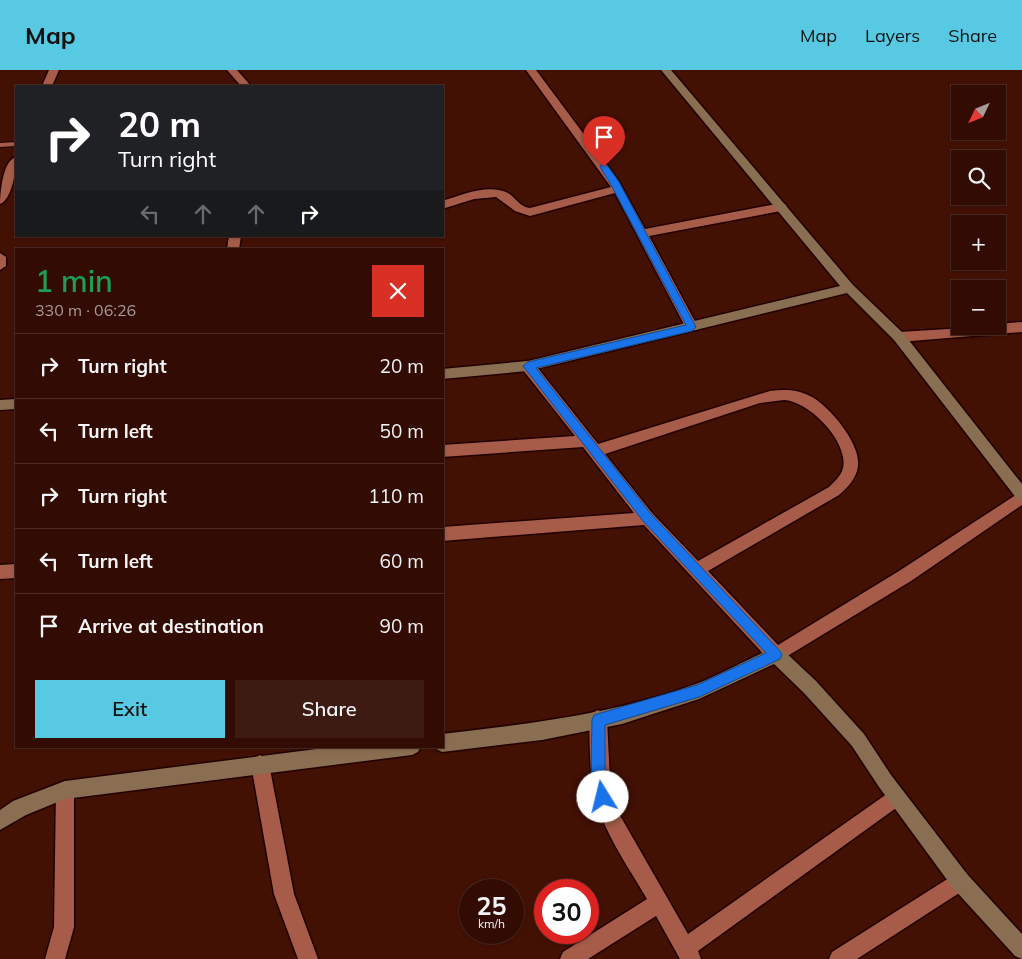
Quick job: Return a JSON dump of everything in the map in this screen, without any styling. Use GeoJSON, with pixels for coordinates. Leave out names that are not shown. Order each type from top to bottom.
{"type":"FeatureCollection","features":[{"type":"Feature","properties":{"kind":"street"},"geometry":{"type":"LineString","coordinates":[[47,85],[54,70]]}},
{"type":"Feature","properties":{"kind":"street"},"geometry":{"type":"LineString","coordinates":[[232,70],[245,85]]}},
{"type":"Feature","properties":{"kind":"street"},"geometry":{"type":"LineString","coordinates":[[531,70],[593,152],[618,189],[692,327]]}},
{"type":"Feature","properties":{"kind":"street"},"geometry":{"type":"LineString","coordinates":[[444,743],[542,731],[598,720],[699,691],[776,655],[905,576],[1022,496],[899,337],[849,288],[666,70]]}},
{"type":"Feature","properties":{"kind":"street"},"geometry":{"type":"LineString","coordinates":[[0,200],[15,162]]}},
{"type":"Feature","properties":{"kind":"street"},"geometry":{"type":"LineString","coordinates":[[444,205],[492,193],[504,196],[518,210],[530,212],[618,189]]}},
{"type":"Feature","properties":{"kind":"street"},"geometry":{"type":"LineString","coordinates":[[642,233],[781,207]]}},
{"type":"Feature","properties":{"kind":"street"},"geometry":{"type":"LineString","coordinates":[[0,257],[0,266]]}},
{"type":"Feature","properties":{"kind":"street"},"geometry":{"type":"LineString","coordinates":[[444,374],[528,366],[849,288]]}},
{"type":"Feature","properties":{"kind":"street"},"geometry":{"type":"LineString","coordinates":[[899,337],[1022,327]]}},
{"type":"Feature","properties":{"kind":"street"},"geometry":{"type":"LineString","coordinates":[[528,366],[647,518],[776,655],[810,687],[858,740],[897,797],[960,881],[1022,949]]}},
{"type":"Feature","properties":{"kind":"street"},"geometry":{"type":"LineString","coordinates":[[444,451],[591,446],[760,398],[784,395],[800,397],[815,405],[833,425],[847,448],[851,464],[846,479],[834,492],[696,570]]}},
{"type":"Feature","properties":{"kind":"street"},"geometry":{"type":"LineString","coordinates":[[0,405],[15,404]]}},
{"type":"Feature","properties":{"kind":"street"},"geometry":{"type":"LineString","coordinates":[[444,534],[647,518]]}},
{"type":"Feature","properties":{"kind":"street"},"geometry":{"type":"LineString","coordinates":[[0,572],[15,571]]}},
{"type":"Feature","properties":{"kind":"street"},"geometry":{"type":"LineString","coordinates":[[598,720],[599,769],[603,797],[611,817],[688,954],[897,797]]}},
{"type":"Feature","properties":{"kind":"street"},"geometry":{"type":"LineString","coordinates":[[0,821],[20,808],[64,790],[395,748]]}},
{"type":"Feature","properties":{"kind":"street"},"geometry":{"type":"LineString","coordinates":[[260,764],[284,894],[308,959]]}},
{"type":"Feature","properties":{"kind":"street"},"geometry":{"type":"LineString","coordinates":[[55,959],[64,927],[64,790]]}},
{"type":"Feature","properties":{"kind":"street"},"geometry":{"type":"LineString","coordinates":[[839,959],[960,881]]}},
{"type":"Feature","properties":{"kind":"street"},"geometry":{"type":"LineString","coordinates":[[570,959],[659,903]]}},
{"type":"Feature","properties":{"kind":"lane"},"geometry":{"type":"LineString","coordinates":[[0,146],[15,144]]}},
{"type":"Feature","properties":{"kind":"route"},"geometry":{"type":"LineString","coordinates":[[603,797],[599,769],[598,720],[699,691],[776,655],[647,518],[528,366],[692,327],[614,182],[604,167]]}}]}
